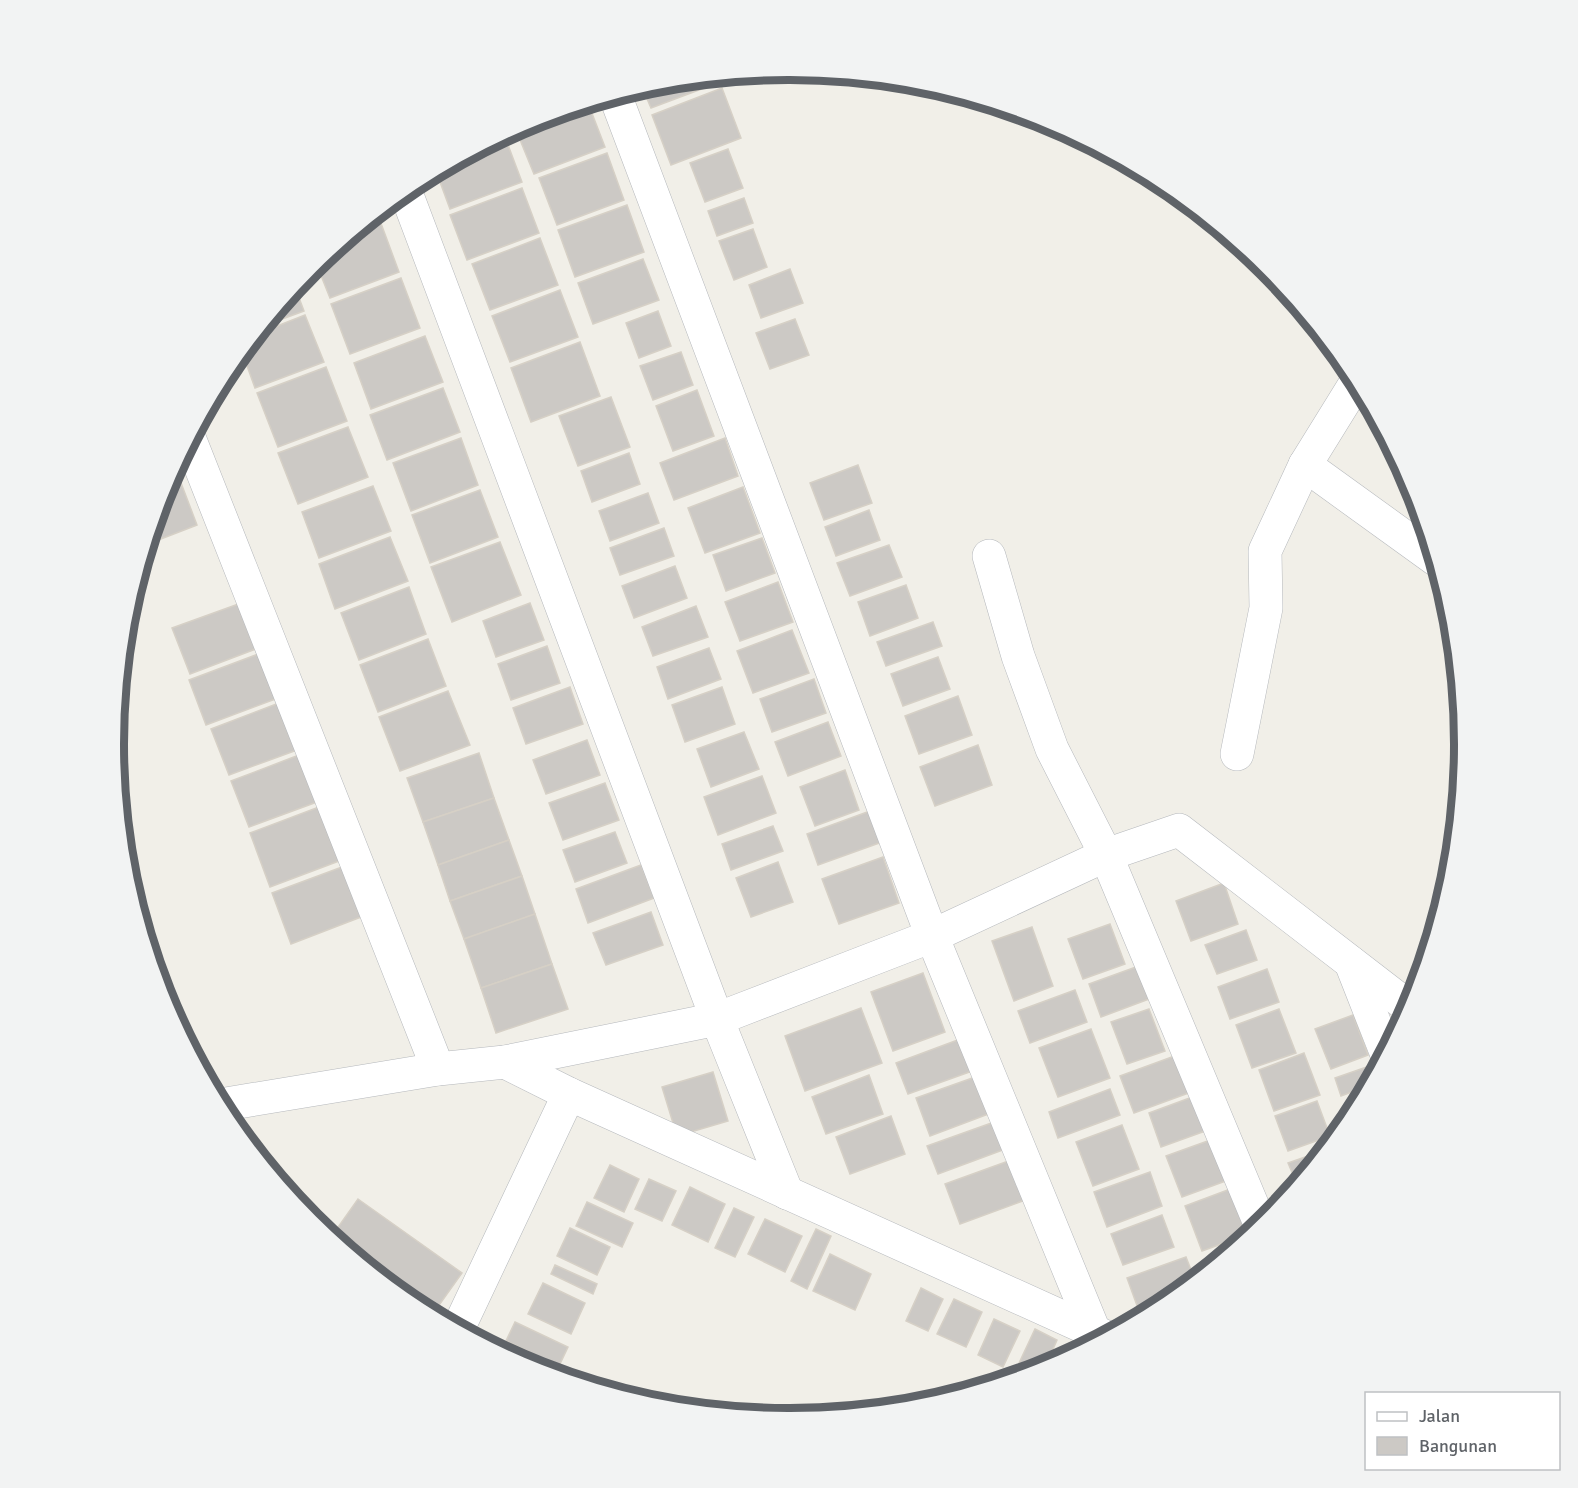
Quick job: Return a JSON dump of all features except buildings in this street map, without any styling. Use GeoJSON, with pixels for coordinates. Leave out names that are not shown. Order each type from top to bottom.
{"type":"FeatureCollection","features":[{"type":"Feature","properties":{"kind":"street"},"geometry":{"type":"LineString","coordinates":[[618,102],[932,936],[1099,1331]]}},
{"type":"Feature","properties":{"kind":"street"},"geometry":{"type":"LineString","coordinates":[[409,199],[717,1019],[787,1193]]}},
{"type":"Feature","properties":{"kind":"street"},"geometry":{"type":"LineString","coordinates":[[1237,754],[1266,608],[1265,550],[1305,465],[1351,390]]}},
{"type":"Feature","properties":{"kind":"street"},"geometry":{"type":"LineString","coordinates":[[194,449],[438,1069]]}},
{"type":"Feature","properties":{"kind":"street"},"geometry":{"type":"LineString","coordinates":[[1305,465],[1425,552]]}},
{"type":"Feature","properties":{"kind":"street"},"geometry":{"type":"LineString","coordinates":[[989,556],[1018,656],[1052,749],[1106,855],[1257,1216]]}},
{"type":"Feature","properties":{"kind":"street"},"geometry":{"type":"LineString","coordinates":[[230,1103],[438,1069],[505,1062],[717,1019],[932,936],[1106,855],[1179,830],[1401,1001]]}},
{"type":"Feature","properties":{"kind":"street"},"geometry":{"type":"LineString","coordinates":[[1352,963],[1382,1043]]}},
{"type":"Feature","properties":{"kind":"street"},"geometry":{"type":"LineString","coordinates":[[505,1062],[568,1094],[1097,1332]]}},
{"type":"Feature","properties":{"kind":"street"},"geometry":{"type":"LineString","coordinates":[[462,1321],[568,1094]]}}]}
